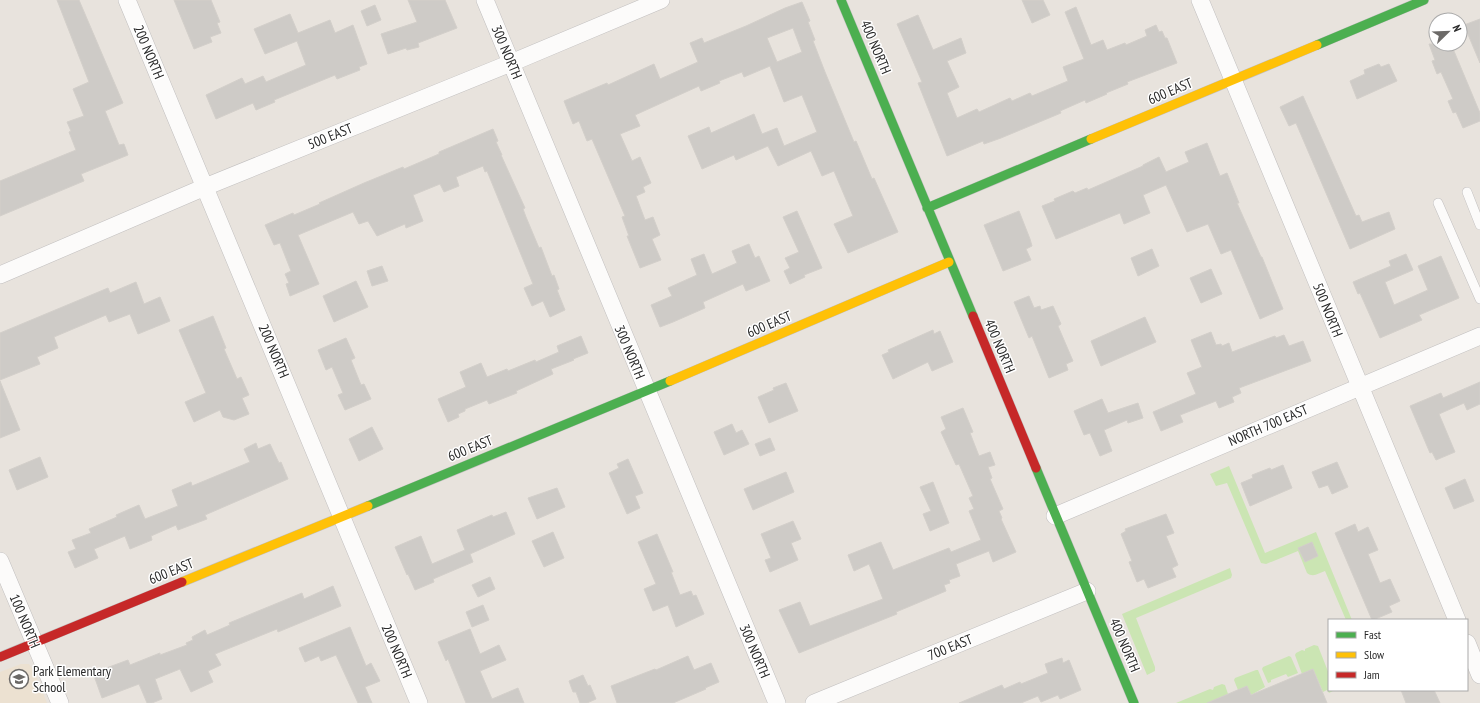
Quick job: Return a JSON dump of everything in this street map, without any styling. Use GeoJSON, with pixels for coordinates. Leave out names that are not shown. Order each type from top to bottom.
{"type":"FeatureCollection","features":[{"type":"Feature","properties":{"kind":"street","name":"200 NORTH"},"geometry":{"type":"LineString","coordinates":[[127,0],[419,703]]}},
{"type":"Feature","properties":{"kind":"street","name":"300 NORTH"},"geometry":{"type":"LineString","coordinates":[[485,0],[777,703]]}},
{"type":"Feature","properties":{"kind":"street","name":"500 EAST"},"geometry":{"type":"LineString","coordinates":[[0,275],[205,187],[511,63],[661,0]]}},
{"type":"Feature","properties":{"kind":"street","name":"400 NORTH"},"geometry":{"type":"LineString","coordinates":[[841,0],[1086,591],[1134,703]]}},
{"type":"Feature","properties":{"kind":"street","name":"500 NORTH"},"geometry":{"type":"LineString","coordinates":[[1200,0],[1457,619]]}},
{"type":"Feature","properties":{"kind":"street","name":"600 EAST"},"geometry":{"type":"LineString","coordinates":[[927,208],[1424,0]]}},
{"type":"Feature","properties":{"kind":"street","name":"600 EAST"},"geometry":{"type":"LineString","coordinates":[[0,657],[341,516],[647,392],[949,262]]}},
{"type":"Feature","properties":{"kind":"street","name":"NORTH 700 EAST"},"geometry":{"type":"LineString","coordinates":[[1055,516],[1480,336]]}},
{"type":"Feature","properties":{"kind":"street","name":"100 NORTH"},"geometry":{"type":"LineString","coordinates":[[0,561],[60,703]]}},
{"type":"Feature","properties":{"kind":"street","name":"700 EAST"},"geometry":{"type":"LineString","coordinates":[[814,703],[1086,591]]}},
{"type":"Feature","properties":{"kind":"street"},"geometry":{"type":"LineString","coordinates":[[1468,646],[1480,675]]}},
{"type":"Feature","properties":{"kind":"lane"},"geometry":{"type":"LineString","coordinates":[[1467,192],[1480,225]]}},
{"type":"Feature","properties":{"kind":"lane"},"geometry":{"type":"LineString","coordinates":[[1438,203],[1480,299]]}},
{"type":"Feature","properties":{"kind":"shaded area","name":"Park Elementary School"},"geometry":{"type":"Polygon","coordinates":[[[21,664],[29,664],[34,671],[47,703],[0,703],[0,672],[21,664]]]}},
{"type":"Feature","properties":{"kind":"green space"},"geometry":{"type":"Polygon","coordinates":[[[1229,466],[1265,553],[1316,532],[1352,619],[1346,619],[1325,571],[1314,575],[1307,573],[1298,551],[1266,564],[1261,563],[1227,483],[1216,486],[1210,474],[1229,466]]]}},
{"type":"Feature","properties":{"kind":"green space"},"geometry":{"type":"Polygon","coordinates":[[[1230,568],[1232,575],[1231,578],[1136,618],[1155,667],[1155,671],[1147,675],[1122,614],[1230,568]]]}},
{"type":"Feature","properties":{"kind":"green space"},"geometry":{"type":"Polygon","coordinates":[[[1314,645],[1318,646],[1328,671],[1328,691],[1333,691],[1329,693],[1327,690],[1323,692],[1313,669],[1302,674],[1295,655],[1302,650],[1305,651],[1305,649],[1314,645]]]}},
{"type":"Feature","properties":{"kind":"green space"},"geometry":{"type":"Polygon","coordinates":[[[1289,656],[1291,657],[1298,673],[1288,677],[1286,674],[1271,680],[1271,682],[1268,683],[1262,669],[1263,667],[1289,656]]]}},
{"type":"Feature","properties":{"kind":"green space"},"geometry":{"type":"Polygon","coordinates":[[[1258,670],[1265,687],[1251,695],[1247,686],[1238,690],[1234,680],[1235,678],[1258,670]]]}},
{"type":"Feature","properties":{"kind":"green space"},"geometry":{"type":"Polygon","coordinates":[[[1222,684],[1225,685],[1228,694],[1217,699],[1218,702],[1216,703],[1176,703],[1210,689],[1213,690],[1214,687],[1222,684]]]}},
{"type":"Feature","properties":{"kind":"building"},"geometry":{"type":"Polygon","coordinates":[[[57,0],[79,0],[123,103],[105,111],[119,145],[124,144],[128,155],[81,174],[84,181],[0,216],[0,181],[76,150],[67,122],[84,116],[73,89],[89,82],[57,0]]]}},
{"type":"Feature","properties":{"kind":"building"},"geometry":{"type":"Polygon","coordinates":[[[174,0],[211,0],[220,22],[217,23],[221,33],[210,37],[212,42],[194,49],[174,0]]]}},
{"type":"Feature","properties":{"kind":"building"},"geometry":{"type":"Polygon","coordinates":[[[408,0],[445,0],[457,28],[418,43],[419,47],[407,50],[406,48],[388,54],[381,34],[417,22],[408,0]]]}},
{"type":"Feature","properties":{"kind":"building"},"geometry":{"type":"Polygon","coordinates":[[[1022,0],[1043,0],[1050,15],[1032,23],[1022,0]]]}},
{"type":"Feature","properties":{"kind":"building"},"geometry":{"type":"Polygon","coordinates":[[[802,2],[810,21],[808,22],[815,40],[813,41],[854,142],[856,141],[872,179],[874,178],[898,232],[848,253],[834,224],[853,216],[834,171],[822,176],[811,151],[778,166],[768,146],[736,160],[734,155],[702,169],[688,136],[709,127],[711,133],[754,114],[762,134],[777,128],[784,146],[817,132],[802,95],[784,102],[770,66],[744,77],[742,72],[719,81],[720,83],[701,91],[699,86],[635,115],[640,126],[620,134],[632,161],[640,157],[651,183],[643,187],[645,192],[636,196],[645,220],[653,217],[660,235],[652,239],[661,260],[640,268],[627,236],[629,236],[622,217],[625,216],[592,139],[587,141],[579,121],[573,124],[564,101],[607,83],[608,85],[654,64],[660,79],[698,62],[690,43],[702,38],[704,43],[802,2]],[[793,28],[767,38],[777,62],[802,52],[793,28]]]}},
{"type":"Feature","properties":{"kind":"building"},"geometry":{"type":"Polygon","coordinates":[[[375,5],[381,20],[367,26],[361,11],[375,5]]]}},
{"type":"Feature","properties":{"kind":"building"},"geometry":{"type":"Polygon","coordinates":[[[1076,7],[1091,45],[1103,40],[1107,50],[1125,43],[1126,45],[1147,36],[1145,30],[1156,25],[1159,32],[1162,31],[1165,38],[1167,38],[1177,63],[1127,82],[1128,84],[1106,93],[1107,94],[1086,103],[1085,100],[1060,111],[1061,113],[1001,138],[984,144],[983,141],[947,156],[918,83],[922,82],[897,24],[918,15],[933,50],[961,38],[966,53],[947,61],[959,87],[947,93],[957,118],[977,109],[979,112],[1010,98],[1012,101],[1030,93],[1032,96],[1068,81],[1063,67],[1084,59],[1065,12],[1076,7]]]}},
{"type":"Feature","properties":{"kind":"building"},"geometry":{"type":"Polygon","coordinates":[[[290,14],[298,33],[330,20],[335,33],[353,25],[367,64],[359,67],[360,70],[337,79],[335,75],[274,100],[275,102],[256,110],[253,103],[216,119],[206,95],[242,78],[245,84],[263,76],[266,82],[306,65],[297,41],[265,54],[254,29],[290,14]]]}},
{"type":"Feature","properties":{"kind":"building"},"geometry":{"type":"Polygon","coordinates":[[[1480,19],[1480,63],[1468,34],[1468,24],[1480,19]]]}},
{"type":"Feature","properties":{"kind":"building"},"geometry":{"type":"Polygon","coordinates":[[[1432,52],[1454,52],[1480,113],[1480,121],[1463,128],[1456,112],[1453,113],[1448,101],[1453,99],[1441,72],[1437,74],[1432,61],[1435,60],[1432,52]]]}},
{"type":"Feature","properties":{"kind":"building"},"geometry":{"type":"Polygon","coordinates":[[[1379,64],[1381,67],[1389,64],[1397,81],[1357,99],[1350,81],[1365,74],[1364,70],[1379,64]]]}},
{"type":"Feature","properties":{"kind":"building"},"geometry":{"type":"Polygon","coordinates":[[[1303,96],[1356,216],[1359,215],[1362,222],[1389,212],[1395,229],[1350,249],[1296,123],[1289,126],[1280,107],[1303,96]]]}},
{"type":"Feature","properties":{"kind":"building"},"geometry":{"type":"Polygon","coordinates":[[[493,129],[498,141],[496,142],[501,155],[525,208],[523,209],[526,217],[539,248],[541,247],[552,276],[554,275],[559,289],[557,290],[565,310],[550,317],[543,301],[532,306],[524,288],[533,284],[487,171],[485,172],[483,166],[456,177],[459,186],[444,192],[440,184],[413,195],[423,221],[406,228],[405,224],[377,236],[368,221],[359,224],[353,212],[298,235],[319,284],[290,296],[286,284],[289,283],[285,274],[291,271],[280,243],[274,245],[265,225],[293,213],[294,215],[403,167],[404,169],[493,129]]]}},
{"type":"Feature","properties":{"kind":"building"},"geometry":{"type":"Polygon","coordinates":[[[1207,143],[1220,176],[1227,173],[1239,203],[1237,203],[1262,257],[1283,309],[1260,319],[1231,250],[1221,254],[1208,224],[1187,232],[1166,185],[1143,195],[1150,213],[1124,224],[1120,213],[1056,239],[1042,206],[1073,191],[1075,193],[1087,188],[1088,190],[1143,166],[1159,157],[1166,172],[1189,162],[1185,152],[1207,143]]]}},
{"type":"Feature","properties":{"kind":"building"},"geometry":{"type":"Polygon","coordinates":[[[797,211],[822,268],[804,275],[805,277],[790,284],[784,271],[790,268],[785,258],[799,252],[783,217],[797,211]]]}},
{"type":"Feature","properties":{"kind":"building"},"geometry":{"type":"Polygon","coordinates":[[[1019,211],[1032,246],[1026,249],[1031,260],[1003,271],[984,225],[1019,211]]]}},
{"type":"Feature","properties":{"kind":"building"},"geometry":{"type":"Polygon","coordinates":[[[749,244],[755,258],[759,256],[770,281],[746,291],[743,284],[703,302],[705,308],[660,327],[651,305],[672,296],[668,288],[697,275],[691,259],[704,254],[712,274],[737,263],[732,251],[749,244]]]}},
{"type":"Feature","properties":{"kind":"building"},"geometry":{"type":"Polygon","coordinates":[[[1152,249],[1159,266],[1138,276],[1131,258],[1152,249]]]}},
{"type":"Feature","properties":{"kind":"building"},"geometry":{"type":"Polygon","coordinates":[[[1406,254],[1413,270],[1385,282],[1394,305],[1428,290],[1418,266],[1441,256],[1459,298],[1419,315],[1422,320],[1380,338],[1360,293],[1358,294],[1353,282],[1391,266],[1389,261],[1406,254]]]}},
{"type":"Feature","properties":{"kind":"building"},"geometry":{"type":"Polygon","coordinates":[[[382,266],[388,281],[372,286],[367,271],[382,266]]]}},
{"type":"Feature","properties":{"kind":"building"},"geometry":{"type":"Polygon","coordinates":[[[1211,269],[1222,294],[1201,303],[1190,278],[1211,269]]]}},
{"type":"Feature","properties":{"kind":"building"},"geometry":{"type":"Polygon","coordinates":[[[356,281],[368,307],[334,322],[323,296],[356,281]]]}},
{"type":"Feature","properties":{"kind":"building"},"geometry":{"type":"Polygon","coordinates":[[[136,282],[144,304],[160,297],[170,321],[138,334],[130,314],[109,322],[106,315],[54,337],[58,348],[37,357],[40,364],[0,380],[0,333],[108,288],[110,293],[136,282]]]}},
{"type":"Feature","properties":{"kind":"building"},"geometry":{"type":"Polygon","coordinates":[[[1029,296],[1034,308],[1040,306],[1041,310],[1053,306],[1061,324],[1058,326],[1073,361],[1066,364],[1068,370],[1049,378],[1032,336],[1029,338],[1014,302],[1029,296]]]}},
{"type":"Feature","properties":{"kind":"building"},"geometry":{"type":"Polygon","coordinates":[[[213,316],[226,348],[224,349],[237,379],[241,377],[249,395],[242,398],[249,414],[234,420],[223,417],[220,410],[194,422],[185,402],[206,393],[179,330],[213,316]]]}},
{"type":"Feature","properties":{"kind":"building"},"geometry":{"type":"Polygon","coordinates":[[[1145,317],[1156,342],[1101,366],[1091,341],[1145,317]]]}},
{"type":"Feature","properties":{"kind":"building"},"geometry":{"type":"Polygon","coordinates":[[[933,330],[934,334],[940,331],[953,362],[932,371],[928,362],[893,379],[882,355],[889,352],[888,350],[933,330]]]}},
{"type":"Feature","properties":{"kind":"building"},"geometry":{"type":"Polygon","coordinates":[[[1211,332],[1216,345],[1221,344],[1222,346],[1229,343],[1232,352],[1275,336],[1276,338],[1284,335],[1289,346],[1303,341],[1311,361],[1239,388],[1241,393],[1232,397],[1234,402],[1219,408],[1216,401],[1180,415],[1183,422],[1161,431],[1153,412],[1196,394],[1187,373],[1202,367],[1191,340],[1211,332]]]}},
{"type":"Feature","properties":{"kind":"building"},"geometry":{"type":"Polygon","coordinates":[[[581,336],[588,353],[551,369],[553,374],[516,391],[517,393],[489,404],[487,400],[465,409],[465,411],[458,414],[459,417],[448,422],[438,399],[466,387],[460,372],[481,363],[487,377],[507,369],[508,371],[535,360],[536,362],[559,352],[557,346],[581,336]]]}},
{"type":"Feature","properties":{"kind":"building"},"geometry":{"type":"Polygon","coordinates":[[[346,338],[355,358],[351,360],[361,385],[364,384],[371,399],[345,410],[338,395],[343,393],[332,367],[326,370],[318,350],[346,338]]]}},
{"type":"Feature","properties":{"kind":"building"},"geometry":{"type":"Polygon","coordinates":[[[0,381],[20,430],[0,438],[0,381]]]}},
{"type":"Feature","properties":{"kind":"building"},"geometry":{"type":"Polygon","coordinates":[[[1480,382],[1480,404],[1467,410],[1464,403],[1439,414],[1455,452],[1436,460],[1432,452],[1430,453],[1410,406],[1441,393],[1443,398],[1480,382]]]}},
{"type":"Feature","properties":{"kind":"building"},"geometry":{"type":"Polygon","coordinates":[[[786,383],[798,411],[769,423],[758,397],[774,390],[773,388],[786,383]]]}},
{"type":"Feature","properties":{"kind":"building"},"geometry":{"type":"Polygon","coordinates":[[[1102,399],[1108,413],[1138,403],[1143,418],[1128,423],[1127,420],[1104,430],[1112,451],[1100,456],[1090,433],[1084,435],[1074,411],[1102,399]]]}},
{"type":"Feature","properties":{"kind":"building"},"geometry":{"type":"Polygon","coordinates":[[[963,408],[973,432],[970,433],[979,456],[990,452],[995,465],[988,467],[992,478],[990,479],[1003,509],[999,511],[1002,518],[1001,519],[1016,552],[993,562],[989,551],[956,564],[960,576],[949,580],[950,583],[944,585],[946,591],[896,612],[897,614],[799,653],[779,610],[800,602],[810,626],[883,599],[869,564],[854,571],[848,555],[881,542],[893,570],[949,548],[951,552],[981,540],[969,511],[974,509],[969,498],[973,496],[959,464],[956,465],[941,432],[946,429],[941,417],[963,408]]]}},
{"type":"Feature","properties":{"kind":"building"},"geometry":{"type":"Polygon","coordinates":[[[732,424],[736,433],[742,430],[749,444],[724,455],[714,432],[732,424]]]}},
{"type":"Feature","properties":{"kind":"building"},"geometry":{"type":"Polygon","coordinates":[[[372,427],[383,449],[359,461],[349,439],[372,427]]]}},
{"type":"Feature","properties":{"kind":"building"},"geometry":{"type":"Polygon","coordinates":[[[770,438],[775,450],[760,456],[755,444],[770,438]]]}},
{"type":"Feature","properties":{"kind":"building"},"geometry":{"type":"Polygon","coordinates":[[[256,443],[258,449],[270,444],[279,463],[281,462],[288,479],[205,515],[207,519],[178,530],[176,525],[151,536],[152,540],[130,549],[125,536],[94,549],[98,558],[75,568],[68,552],[76,549],[72,540],[91,533],[89,529],[117,517],[116,515],[139,505],[145,519],[178,506],[172,490],[191,482],[192,486],[250,462],[244,449],[256,443]]]}},
{"type":"Feature","properties":{"kind":"building"},"geometry":{"type":"Polygon","coordinates":[[[40,457],[48,477],[17,490],[9,470],[40,457]]]}},
{"type":"Feature","properties":{"kind":"building"},"geometry":{"type":"Polygon","coordinates":[[[628,459],[643,493],[635,496],[640,508],[627,514],[609,473],[619,468],[617,464],[628,459]]]}},
{"type":"Feature","properties":{"kind":"building"},"geometry":{"type":"Polygon","coordinates":[[[1337,462],[1348,487],[1332,494],[1328,485],[1319,488],[1312,472],[1337,462]]]}},
{"type":"Feature","properties":{"kind":"building"},"geometry":{"type":"Polygon","coordinates":[[[1283,465],[1292,488],[1250,506],[1241,483],[1253,478],[1252,475],[1283,465]]]}},
{"type":"Feature","properties":{"kind":"building"},"geometry":{"type":"Polygon","coordinates":[[[786,472],[794,492],[753,510],[744,489],[786,472]]]}},
{"type":"Feature","properties":{"kind":"building"},"geometry":{"type":"Polygon","coordinates":[[[1465,479],[1474,501],[1454,509],[1445,488],[1465,479]]]}},
{"type":"Feature","properties":{"kind":"building"},"geometry":{"type":"Polygon","coordinates":[[[933,482],[949,523],[930,531],[923,514],[931,511],[920,487],[933,482]]]}},
{"type":"Feature","properties":{"kind":"building"},"geometry":{"type":"Polygon","coordinates":[[[557,488],[565,507],[537,519],[528,498],[557,488]]]}},
{"type":"Feature","properties":{"kind":"building"},"geometry":{"type":"Polygon","coordinates":[[[506,512],[515,534],[470,554],[473,562],[433,579],[434,582],[415,590],[395,547],[421,536],[432,564],[465,550],[457,530],[492,515],[493,517],[506,512]]]}},
{"type":"Feature","properties":{"kind":"building"},"geometry":{"type":"Polygon","coordinates":[[[1166,514],[1174,533],[1166,536],[1178,565],[1172,568],[1176,577],[1148,588],[1144,579],[1137,582],[1129,562],[1132,561],[1121,534],[1126,531],[1125,529],[1166,514]]]}},
{"type":"Feature","properties":{"kind":"building"},"geometry":{"type":"Polygon","coordinates":[[[793,521],[801,539],[791,543],[798,560],[770,572],[765,560],[771,558],[761,534],[793,521]]]}},
{"type":"Feature","properties":{"kind":"building"},"geometry":{"type":"Polygon","coordinates":[[[1355,524],[1358,532],[1368,527],[1378,550],[1368,554],[1380,583],[1390,579],[1400,601],[1389,606],[1392,612],[1375,619],[1372,619],[1335,533],[1355,524]]]}},
{"type":"Feature","properties":{"kind":"building"},"geometry":{"type":"Polygon","coordinates":[[[553,532],[564,558],[544,567],[532,541],[553,532]]]}},
{"type":"Feature","properties":{"kind":"building"},"geometry":{"type":"Polygon","coordinates":[[[657,534],[673,572],[671,572],[680,595],[691,591],[693,596],[696,595],[704,614],[676,627],[668,605],[653,611],[644,589],[656,584],[638,542],[657,534]]]}},
{"type":"Feature","properties":{"kind":"building"},"geometry":{"type":"Polygon","coordinates":[[[1312,542],[1318,556],[1305,562],[1298,548],[1312,542]]]}},
{"type":"Feature","properties":{"kind":"building"},"geometry":{"type":"Polygon","coordinates":[[[490,577],[495,589],[478,597],[472,585],[490,577]]]}},
{"type":"Feature","properties":{"kind":"building"},"geometry":{"type":"Polygon","coordinates":[[[333,586],[341,606],[278,632],[277,629],[215,654],[221,665],[208,671],[213,682],[191,692],[180,669],[155,679],[162,699],[152,703],[147,703],[139,684],[102,698],[93,673],[128,660],[130,665],[160,653],[160,655],[187,645],[186,643],[193,640],[192,637],[205,630],[207,635],[230,625],[229,623],[302,593],[304,599],[333,586]]]}},
{"type":"Feature","properties":{"kind":"building"},"geometry":{"type":"Polygon","coordinates":[[[483,605],[489,620],[472,627],[466,612],[483,605]]]}},
{"type":"Feature","properties":{"kind":"building"},"geometry":{"type":"Polygon","coordinates":[[[350,627],[366,666],[371,663],[380,681],[365,687],[372,703],[358,703],[336,655],[321,661],[319,656],[305,662],[299,648],[350,627]]]}},
{"type":"Feature","properties":{"kind":"building"},"geometry":{"type":"Polygon","coordinates":[[[470,629],[480,654],[499,645],[506,660],[480,671],[492,699],[518,688],[524,703],[466,703],[448,659],[446,661],[438,642],[470,629]]]}},
{"type":"Feature","properties":{"kind":"building"},"geometry":{"type":"Polygon","coordinates":[[[688,656],[694,670],[711,663],[719,682],[673,703],[617,703],[611,686],[655,669],[656,670],[688,656]]]}},
{"type":"Feature","properties":{"kind":"building"},"geometry":{"type":"Polygon","coordinates":[[[1062,658],[1063,663],[1069,660],[1081,690],[1060,699],[1058,695],[1041,702],[1038,696],[1021,703],[959,703],[1002,685],[1004,689],[1048,673],[1045,664],[1062,658]]]}},
{"type":"Feature","properties":{"kind":"building"},"geometry":{"type":"Polygon","coordinates":[[[1313,669],[1327,703],[1207,703],[1247,686],[1251,695],[1313,669]]]}},
{"type":"Feature","properties":{"kind":"building"},"geometry":{"type":"Polygon","coordinates":[[[583,675],[588,686],[590,685],[596,699],[587,703],[580,703],[576,692],[573,692],[569,681],[583,675]]]}},
{"type":"Feature","properties":{"kind":"building"},"geometry":{"type":"Polygon","coordinates":[[[1401,691],[1434,691],[1440,703],[1406,703],[1401,691]]]}},
{"type":"Feature","properties":{"kind":"traffic: fast"},"geometry":{"type":"LineString","coordinates":[[841,0],[973,316]]}},
{"type":"Feature","properties":{"kind":"traffic: fast"},"geometry":{"type":"LineString","coordinates":[[1317,45],[1424,0]]}},
{"type":"Feature","properties":{"kind":"traffic: fast"},"geometry":{"type":"LineString","coordinates":[[927,208],[1091,139]]}},
{"type":"Feature","properties":{"kind":"traffic: fast"},"geometry":{"type":"LineString","coordinates":[[368,506],[670,381]]}},
{"type":"Feature","properties":{"kind":"traffic: fast"},"geometry":{"type":"LineString","coordinates":[[1036,468],[1134,703]]}},
{"type":"Feature","properties":{"kind":"traffic: slow"},"geometry":{"type":"LineString","coordinates":[[1091,139],[1317,45]]}},
{"type":"Feature","properties":{"kind":"traffic: slow"},"geometry":{"type":"LineString","coordinates":[[670,381],[949,262]]}},
{"type":"Feature","properties":{"kind":"traffic: slow"},"geometry":{"type":"LineString","coordinates":[[182,582],[368,506]]}},
{"type":"Feature","properties":{"kind":"traffic: jam"},"geometry":{"type":"LineString","coordinates":[[973,316],[1036,468]]}},
{"type":"Feature","properties":{"kind":"traffic: jam"},"geometry":{"type":"LineString","coordinates":[[0,657],[182,582]]}},
{"type":"Feature","properties":{"kind":"place","name":"Park Elementary School"},"geometry":{"type":"Point","coordinates":[19,679]}}]}
